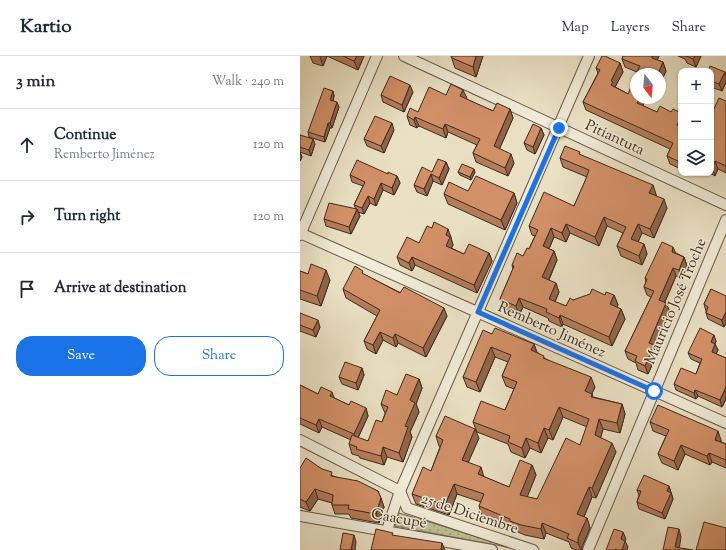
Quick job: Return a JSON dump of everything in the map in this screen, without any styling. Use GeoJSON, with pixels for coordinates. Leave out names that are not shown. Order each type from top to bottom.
{"type":"FeatureCollection","features":[{"type":"Feature","properties":{"kind":"street"},"geometry":{"type":"LineString","coordinates":[[300,234],[377,56]]}},
{"type":"Feature","properties":{"kind":"street","name":"Pitiantuta"},"geometry":{"type":"LineString","coordinates":[[404,56],[726,205]]}},
{"type":"Feature","properties":{"kind":"street"},"geometry":{"type":"LineString","coordinates":[[387,530],[400,491],[589,56]]}},
{"type":"Feature","properties":{"kind":"street","name":"Mauricio José Troche"},"geometry":{"type":"LineString","coordinates":[[588,550],[726,220]]}},
{"type":"Feature","properties":{"kind":"street","name":"Remberto Jiménez"},"geometry":{"type":"LineString","coordinates":[[300,234],[726,423]]}},
{"type":"Feature","properties":{"kind":"street"},"geometry":{"type":"LineString","coordinates":[[300,440],[400,491]]}},
{"type":"Feature","properties":{"kind":"street","name":"25 de Diciembre"},"geometry":{"type":"LineString","coordinates":[[400,491],[407,508],[533,550]]}},
{"type":"Feature","properties":{"kind":"street","name":"Caacupé"},"geometry":{"type":"LineString","coordinates":[[300,516],[387,530],[492,550]]}},
{"type":"Feature","properties":{"kind":"green space"},"geometry":{"type":"Polygon","coordinates":[[[399,513],[522,550],[395,526],[399,513]]]}},
{"type":"Feature","properties":{"kind":"building"},"geometry":{"type":"Polygon","coordinates":[[[343,56],[357,56],[354,61],[343,56]]]}},
{"type":"Feature","properties":{"kind":"building"},"geometry":{"type":"Polygon","coordinates":[[[451,56],[476,56],[473,67],[452,58],[451,56]]]}},
{"type":"Feature","properties":{"kind":"building"},"geometry":{"type":"Polygon","coordinates":[[[602,56],[620,63],[611,81],[613,82],[611,85],[628,94],[630,89],[630,104],[639,104],[657,112],[660,106],[671,112],[673,109],[678,112],[678,161],[667,156],[673,143],[583,102],[600,70],[596,68],[602,56]]]}},
{"type":"Feature","properties":{"kind":"building"},"geometry":{"type":"Polygon","coordinates":[[[623,56],[652,56],[652,58],[663,62],[660,68],[639,68],[640,66],[622,59],[623,56]]]}},
{"type":"Feature","properties":{"kind":"building"},"geometry":{"type":"Polygon","coordinates":[[[686,56],[695,56],[693,59],[686,56]]]}},
{"type":"Feature","properties":{"kind":"building"},"geometry":{"type":"Polygon","coordinates":[[[710,66],[725,72],[719,84],[714,82],[714,68],[709,68],[710,66]]]}},
{"type":"Feature","properties":{"kind":"building"},"geometry":{"type":"Polygon","coordinates":[[[390,76],[410,85],[402,105],[381,95],[390,76]]]}},
{"type":"Feature","properties":{"kind":"building"},"geometry":{"type":"Polygon","coordinates":[[[451,84],[463,90],[460,96],[493,111],[497,103],[510,109],[494,146],[511,154],[505,168],[473,153],[480,139],[445,124],[443,129],[415,117],[414,120],[407,116],[410,108],[418,112],[429,87],[446,95],[451,84]]]}},
{"type":"Feature","properties":{"kind":"building"},"geometry":{"type":"Polygon","coordinates":[[[324,88],[333,91],[330,100],[337,102],[324,137],[308,132],[324,88]]]}},
{"type":"Feature","properties":{"kind":"building"},"geometry":{"type":"Polygon","coordinates":[[[719,98],[726,101],[726,166],[715,161],[714,163],[714,109],[719,98]]]}},
{"type":"Feature","properties":{"kind":"building"},"geometry":{"type":"Polygon","coordinates":[[[375,116],[392,123],[381,146],[364,139],[375,116]]]}},
{"type":"Feature","properties":{"kind":"building"},"geometry":{"type":"Polygon","coordinates":[[[533,124],[541,128],[533,147],[524,143],[533,124]]]}},
{"type":"Feature","properties":{"kind":"building"},"geometry":{"type":"Polygon","coordinates":[[[300,135],[313,139],[309,150],[300,147],[300,135]]]}},
{"type":"Feature","properties":{"kind":"building"},"geometry":{"type":"Polygon","coordinates":[[[565,146],[580,152],[579,154],[653,185],[649,193],[664,199],[650,229],[638,224],[631,239],[644,244],[639,256],[617,246],[626,227],[604,217],[595,237],[566,224],[562,233],[551,228],[543,246],[554,251],[542,277],[556,283],[549,299],[566,306],[570,298],[573,300],[590,294],[592,289],[605,295],[606,292],[614,295],[610,304],[621,309],[609,337],[560,315],[559,318],[546,312],[547,309],[519,298],[516,306],[500,299],[514,266],[512,265],[517,253],[523,256],[527,248],[529,249],[538,230],[529,226],[544,192],[574,206],[585,181],[589,170],[560,158],[565,146]]]}},
{"type":"Feature","properties":{"kind":"building"},"geometry":{"type":"Polygon","coordinates":[[[438,159],[446,162],[439,178],[431,174],[424,189],[414,185],[422,167],[432,172],[438,159]]]}},
{"type":"Feature","properties":{"kind":"building"},"geometry":{"type":"Polygon","coordinates":[[[357,160],[388,174],[388,172],[397,176],[392,188],[381,183],[374,199],[368,196],[362,208],[354,205],[365,182],[350,175],[357,160]]]}},
{"type":"Feature","properties":{"kind":"building"},"geometry":{"type":"Polygon","coordinates":[[[462,164],[474,169],[470,177],[458,172],[462,164]]]}},
{"type":"Feature","properties":{"kind":"building"},"geometry":{"type":"Polygon","coordinates":[[[476,176],[514,193],[501,220],[444,194],[449,182],[468,191],[476,176]]]}},
{"type":"Feature","properties":{"kind":"building"},"geometry":{"type":"Polygon","coordinates":[[[329,203],[357,209],[349,227],[324,219],[329,203]]]}},
{"type":"Feature","properties":{"kind":"building"},"geometry":{"type":"Polygon","coordinates":[[[434,222],[448,229],[446,235],[450,237],[446,246],[464,254],[469,244],[489,253],[474,285],[412,257],[409,263],[397,257],[407,237],[419,243],[427,226],[432,228],[434,222]]]}},
{"type":"Feature","properties":{"kind":"building"},"geometry":{"type":"Polygon","coordinates":[[[662,242],[673,247],[672,252],[684,257],[679,270],[673,268],[659,300],[666,303],[649,343],[654,345],[645,366],[635,361],[637,356],[625,351],[654,291],[644,287],[647,279],[645,278],[662,242]]]}},
{"type":"Feature","properties":{"kind":"building"},"geometry":{"type":"Polygon","coordinates":[[[311,264],[326,270],[317,296],[300,290],[300,271],[308,274],[311,264]]]}},
{"type":"Feature","properties":{"kind":"building"},"geometry":{"type":"Polygon","coordinates":[[[355,266],[363,271],[362,273],[400,293],[404,287],[444,308],[423,348],[395,334],[393,338],[380,332],[373,345],[364,341],[380,310],[343,289],[355,266]]]}},
{"type":"Feature","properties":{"kind":"building"},"geometry":{"type":"Polygon","coordinates":[[[711,289],[726,296],[726,312],[722,320],[706,313],[708,307],[704,304],[711,289]]]}},
{"type":"Feature","properties":{"kind":"building"},"geometry":{"type":"Polygon","coordinates":[[[300,313],[318,320],[313,330],[300,325],[300,313]]]}},
{"type":"Feature","properties":{"kind":"building"},"geometry":{"type":"Polygon","coordinates":[[[495,328],[534,344],[531,350],[544,356],[543,358],[591,377],[585,391],[592,394],[591,397],[622,404],[617,423],[599,419],[595,435],[612,443],[592,488],[589,487],[577,514],[587,518],[578,538],[578,543],[567,538],[569,534],[542,523],[541,529],[510,521],[510,519],[479,506],[484,494],[454,484],[445,505],[412,494],[423,467],[431,471],[443,440],[436,436],[445,416],[475,429],[462,460],[481,467],[478,474],[509,487],[520,460],[532,465],[520,495],[537,499],[566,438],[580,445],[589,419],[559,407],[549,430],[544,428],[538,443],[526,438],[522,448],[508,442],[510,436],[473,422],[481,401],[505,410],[517,382],[502,376],[511,355],[491,347],[476,382],[463,377],[483,330],[492,334],[495,328]]]}},
{"type":"Feature","properties":{"kind":"building"},"geometry":{"type":"Polygon","coordinates":[[[700,328],[714,335],[711,342],[715,344],[712,352],[726,358],[726,387],[720,400],[695,390],[694,393],[674,384],[681,368],[696,374],[702,359],[688,353],[700,328]]]}},
{"type":"Feature","properties":{"kind":"building"},"geometry":{"type":"Polygon","coordinates":[[[345,362],[362,368],[356,383],[339,377],[345,362]]]}},
{"type":"Feature","properties":{"kind":"building"},"geometry":{"type":"Polygon","coordinates":[[[406,374],[419,379],[410,400],[415,403],[405,426],[408,427],[399,453],[383,447],[381,456],[356,449],[357,447],[349,444],[352,435],[368,441],[376,420],[382,422],[388,407],[381,404],[386,390],[397,395],[406,374]]]}},
{"type":"Feature","properties":{"kind":"building"},"geometry":{"type":"Polygon","coordinates":[[[300,385],[318,394],[321,387],[332,392],[330,396],[349,405],[351,401],[366,408],[354,434],[319,419],[316,425],[300,418],[300,385]]]}},
{"type":"Feature","properties":{"kind":"building"},"geometry":{"type":"Polygon","coordinates":[[[658,405],[718,431],[715,440],[726,444],[726,460],[709,453],[707,456],[681,445],[674,461],[658,454],[669,430],[650,422],[658,405]]]}},
{"type":"Feature","properties":{"kind":"building"},"geometry":{"type":"Polygon","coordinates":[[[306,458],[322,469],[332,472],[331,476],[358,481],[378,491],[381,498],[376,514],[348,509],[349,505],[332,505],[333,495],[315,489],[306,502],[300,499],[300,468],[306,458]]]}},
{"type":"Feature","properties":{"kind":"building"},"geometry":{"type":"Polygon","coordinates":[[[644,475],[669,486],[667,491],[671,493],[662,513],[637,502],[641,491],[637,490],[644,475]]]}},
{"type":"Feature","properties":{"kind":"building"},"geometry":{"type":"Polygon","coordinates":[[[704,522],[726,528],[726,550],[696,550],[704,522]]]}},
{"type":"Feature","properties":{"kind":"building"},"geometry":{"type":"Polygon","coordinates":[[[668,527],[679,529],[675,547],[693,550],[663,550],[668,527]]]}},
{"type":"Feature","properties":{"kind":"building"},"geometry":{"type":"Polygon","coordinates":[[[376,529],[393,533],[392,535],[442,543],[441,550],[371,550],[376,529]]]}},
{"type":"Feature","properties":{"kind":"building"},"geometry":{"type":"Polygon","coordinates":[[[614,529],[623,532],[621,539],[625,541],[622,550],[606,550],[614,529]]]}},
{"type":"Feature","properties":{"kind":"building"},"geometry":{"type":"Polygon","coordinates":[[[343,533],[354,535],[351,550],[340,550],[343,533]]]}},
{"type":"Feature","properties":{"kind":"route"},"geometry":{"type":"LineString","coordinates":[[559,128],[478,312],[654,391]]}}]}
